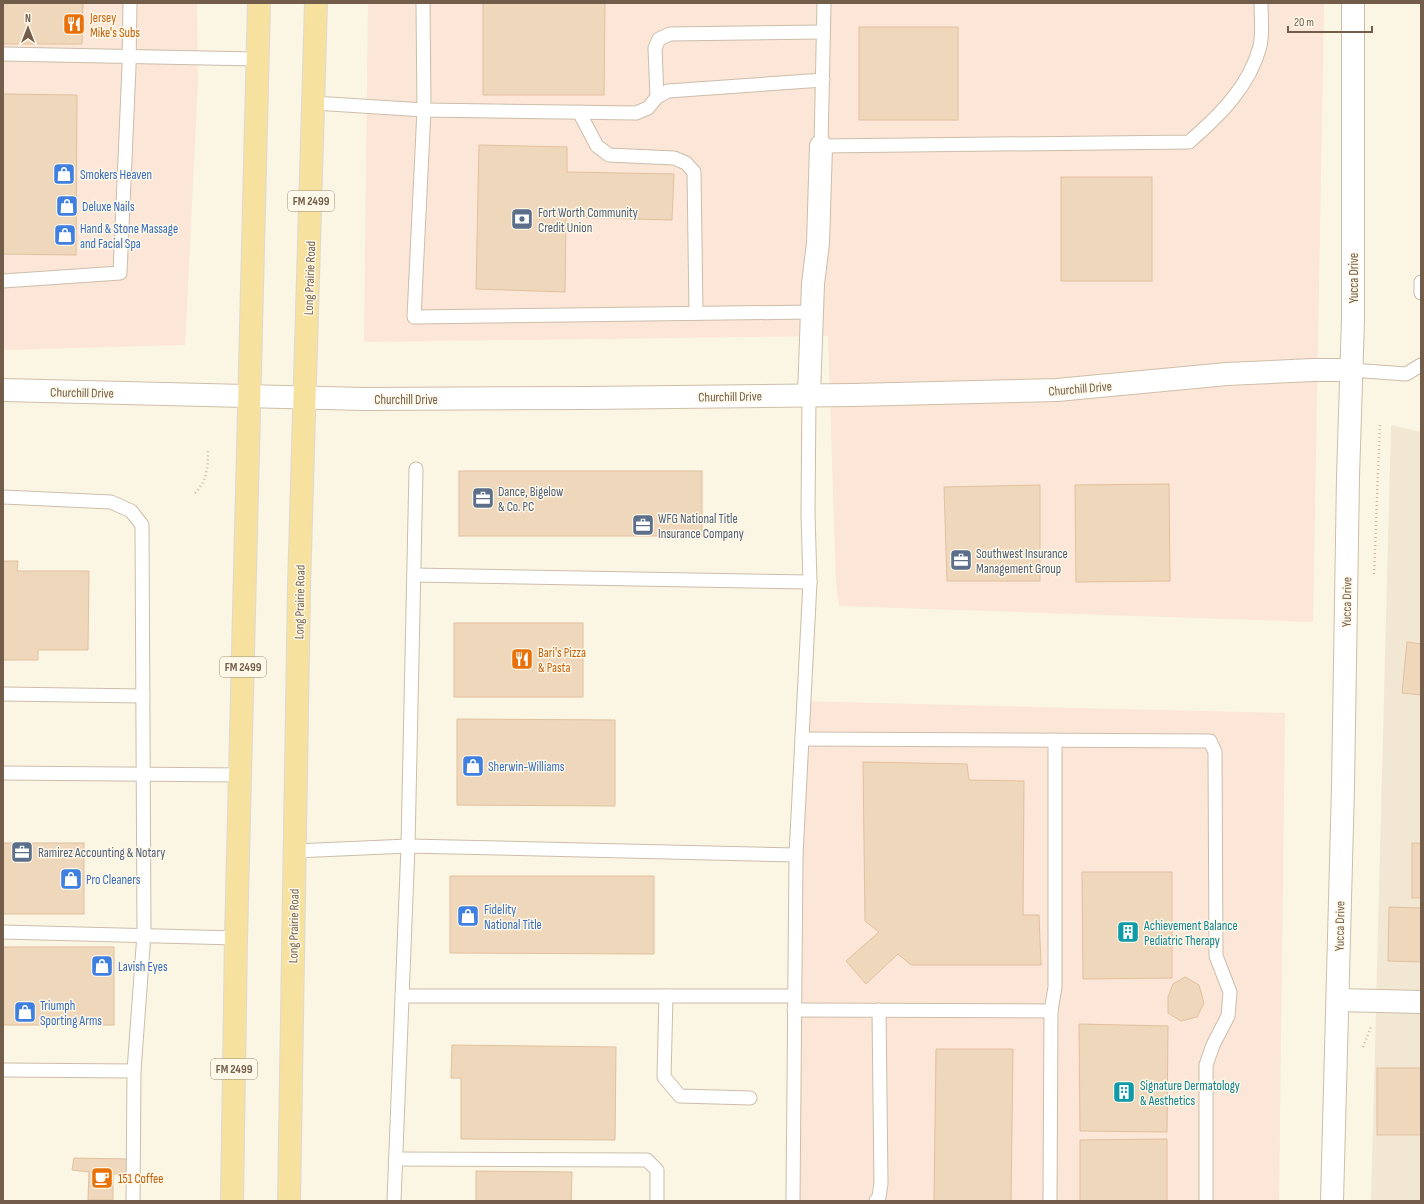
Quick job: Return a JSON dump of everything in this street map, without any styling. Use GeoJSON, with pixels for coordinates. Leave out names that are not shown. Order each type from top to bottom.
{"type":"FeatureCollection","features":[{"type":"Feature","properties":{"kind":"main road","name":"FM 2499"},"geometry":{"type":"LineString","coordinates":[[232,1201],[236,938],[248,396],[259,3]]}},
{"type":"Feature","properties":{"kind":"main road","name":"Long Prairie Road"},"geometry":{"type":"LineString","coordinates":[[288,1201],[299,587],[316,3]]}},
{"type":"Feature","properties":{"kind":"street","name":"Yucca Drive"},"geometry":{"type":"LineString","coordinates":[[1332,1201],[1338,1000],[1353,320],[1353,3]]}},
{"type":"Feature","properties":{"kind":"street"},"geometry":{"type":"LineString","coordinates":[[809,395],[813,284],[818,243],[821,146]]}},
{"type":"Feature","properties":{"kind":"street","name":"Churchill Drive"},"geometry":{"type":"LineString","coordinates":[[3,390],[305,398],[564,398],[809,395],[1057,390],[1227,374],[1313,370],[1351,370]]}},
{"type":"Feature","properties":{"kind":"street"},"geometry":{"type":"LineString","coordinates":[[1338,1000],[1421,1002]]}},
{"type":"Feature","properties":{"kind":"lane"},"geometry":{"type":"LineString","coordinates":[[3,281],[120,273],[130,3]]}},
{"type":"Feature","properties":{"kind":"lane"},"geometry":{"type":"LineString","coordinates":[[423,3],[424,110],[414,317],[812,312]]}},
{"type":"Feature","properties":{"kind":"lane"},"geometry":{"type":"LineString","coordinates":[[824,3],[821,146],[1189,142],[1212,122],[1248,79],[1260,45],[1261,3]]}},
{"type":"Feature","properties":{"kind":"lane"},"geometry":{"type":"LineString","coordinates":[[657,97],[655,48],[659,39],[670,34],[824,32]]}},
{"type":"Feature","properties":{"kind":"lane"},"geometry":{"type":"LineString","coordinates":[[3,54],[129,58],[258,59]]}},
{"type":"Feature","properties":{"kind":"lane"},"geometry":{"type":"LineString","coordinates":[[314,103],[424,110],[636,113],[648,108],[657,97],[668,91],[823,80]]}},
{"type":"Feature","properties":{"kind":"lane"},"geometry":{"type":"LineString","coordinates":[[579,112],[597,146],[609,155],[674,158],[686,163],[694,172],[696,313]]}},
{"type":"Feature","properties":{"kind":"lane"},"geometry":{"type":"LineString","coordinates":[[1421,282],[1421,293]]}},
{"type":"Feature","properties":{"kind":"lane"},"geometry":{"type":"LineString","coordinates":[[1351,370],[1406,374],[1421,365]]}},
{"type":"Feature","properties":{"kind":"lane"},"geometry":{"type":"LineString","coordinates":[[793,1201],[796,855],[810,582],[808,514],[809,395]]}},
{"type":"Feature","properties":{"kind":"lane"},"geometry":{"type":"LineString","coordinates":[[394,1201],[408,846],[416,469]]}},
{"type":"Feature","properties":{"kind":"lane"},"geometry":{"type":"LineString","coordinates":[[3,498],[111,502],[131,511],[142,525],[144,934],[134,1071],[133,1201]]}},
{"type":"Feature","properties":{"kind":"lane"},"geometry":{"type":"LineString","coordinates":[[414,575],[810,582]]}},
{"type":"Feature","properties":{"kind":"lane"},"geometry":{"type":"LineString","coordinates":[[3,694],[143,696]]}},
{"type":"Feature","properties":{"kind":"lane"},"geometry":{"type":"LineString","coordinates":[[802,739],[1210,741],[1215,752],[1216,956],[1230,992],[1228,1016],[1212,1045],[1206,1065],[1206,1201]]}},
{"type":"Feature","properties":{"kind":"lane"},"geometry":{"type":"LineString","coordinates":[[1050,1201],[1051,1010],[1055,987],[1055,740]]}},
{"type":"Feature","properties":{"kind":"lane"},"geometry":{"type":"LineString","coordinates":[[3,773],[240,775]]}},
{"type":"Feature","properties":{"kind":"lane"},"geometry":{"type":"LineString","coordinates":[[295,851],[408,846],[796,855]]}},
{"type":"Feature","properties":{"kind":"lane"},"geometry":{"type":"LineString","coordinates":[[3,932],[144,934],[236,938]]}},
{"type":"Feature","properties":{"kind":"lane"},"geometry":{"type":"LineString","coordinates":[[402,996],[794,996]]}},
{"type":"Feature","properties":{"kind":"lane"},"geometry":{"type":"LineString","coordinates":[[666,996],[664,1077],[680,1096],[750,1098]]}},
{"type":"Feature","properties":{"kind":"lane"},"geometry":{"type":"LineString","coordinates":[[794,1010],[1051,1010]]}},
{"type":"Feature","properties":{"kind":"lane"},"geometry":{"type":"LineString","coordinates":[[876,1201],[879,1197],[880,1183],[879,1010]]}},
{"type":"Feature","properties":{"kind":"lane"},"geometry":{"type":"LineString","coordinates":[[3,1070],[134,1071]]}},
{"type":"Feature","properties":{"kind":"lane"},"geometry":{"type":"LineString","coordinates":[[396,1159],[647,1160],[657,1170],[656,1201]]}},
{"type":"Feature","properties":{"kind":"path"},"geometry":{"type":"LineString","coordinates":[[195,493],[202,486],[206,477],[208,451]]}},
{"type":"Feature","properties":{"kind":"shaded area"},"geometry":{"type":"Polygon","coordinates":[[[3,3],[197,3],[198,82],[185,345],[3,350],[3,3]]]}},
{"type":"Feature","properties":{"kind":"shaded area"},"geometry":{"type":"Polygon","coordinates":[[[368,3],[1324,3],[1313,622],[839,606],[836,583],[828,336],[364,342],[368,3]]]}},
{"type":"Feature","properties":{"kind":"shaded area"},"geometry":{"type":"Polygon","coordinates":[[[1391,425],[1421,432],[1421,1201],[1371,1201],[1391,425]]]}},
{"type":"Feature","properties":{"kind":"shaded area"},"geometry":{"type":"Polygon","coordinates":[[[797,701],[1285,713],[1279,1201],[794,1201],[797,701]]]}},
{"type":"Feature","properties":{"kind":"building"},"geometry":{"type":"Polygon","coordinates":[[[3,3],[83,3],[82,44],[3,44],[3,3]]]}},
{"type":"Feature","properties":{"kind":"building"},"geometry":{"type":"Polygon","coordinates":[[[483,3],[605,3],[604,95],[483,95],[483,3]]]}},
{"type":"Feature","properties":{"kind":"building"},"geometry":{"type":"Polygon","coordinates":[[[859,27],[958,27],[958,120],[859,120],[859,27]]]}},
{"type":"Feature","properties":{"kind":"building"},"geometry":{"type":"Polygon","coordinates":[[[3,94],[77,95],[76,255],[3,254],[3,94]]]}},
{"type":"Feature","properties":{"kind":"building","name":"Fort Worth Community Credit Union"},"geometry":{"type":"Polygon","coordinates":[[[479,145],[567,147],[567,172],[674,174],[672,220],[566,217],[565,292],[476,289],[479,145]]]}},
{"type":"Feature","properties":{"kind":"building"},"geometry":{"type":"Polygon","coordinates":[[[1061,177],[1152,177],[1152,281],[1061,281],[1061,177]]]}},
{"type":"Feature","properties":{"kind":"building"},"geometry":{"type":"Polygon","coordinates":[[[459,471],[702,471],[702,536],[459,536],[459,471]]]}},
{"type":"Feature","properties":{"kind":"building"},"geometry":{"type":"Polygon","coordinates":[[[1169,484],[1170,581],[1076,582],[1075,485],[1169,484]]]}},
{"type":"Feature","properties":{"kind":"building"},"geometry":{"type":"Polygon","coordinates":[[[1040,485],[1040,581],[947,581],[944,487],[1040,485]]]}},
{"type":"Feature","properties":{"kind":"building"},"geometry":{"type":"Polygon","coordinates":[[[3,561],[18,561],[17,571],[89,571],[88,650],[38,650],[38,660],[3,660],[3,561]]]}},
{"type":"Feature","properties":{"kind":"building"},"geometry":{"type":"Polygon","coordinates":[[[454,623],[583,623],[583,697],[454,697],[454,623]]]}},
{"type":"Feature","properties":{"kind":"building"},"geometry":{"type":"Polygon","coordinates":[[[1407,642],[1421,644],[1421,695],[1402,693],[1407,642]]]}},
{"type":"Feature","properties":{"kind":"building"},"geometry":{"type":"Polygon","coordinates":[[[457,719],[615,720],[615,806],[457,805],[457,719]]]}},
{"type":"Feature","properties":{"kind":"building"},"geometry":{"type":"Polygon","coordinates":[[[863,762],[967,764],[969,780],[1024,781],[1023,915],[1039,915],[1041,965],[911,965],[898,954],[866,984],[846,961],[879,932],[865,921],[863,762]]]}},
{"type":"Feature","properties":{"kind":"building"},"geometry":{"type":"Polygon","coordinates":[[[3,843],[84,843],[84,914],[3,914],[3,843]]]}},
{"type":"Feature","properties":{"kind":"building"},"geometry":{"type":"Polygon","coordinates":[[[1412,843],[1421,843],[1421,898],[1412,898],[1412,843]]]}},
{"type":"Feature","properties":{"kind":"building","name":"Achievement Balance Pediatric Therapy"},"geometry":{"type":"Polygon","coordinates":[[[1082,872],[1172,872],[1172,978],[1083,979],[1082,872]]]}},
{"type":"Feature","properties":{"kind":"building"},"geometry":{"type":"Polygon","coordinates":[[[450,876],[654,876],[654,954],[450,953],[450,876]]]}},
{"type":"Feature","properties":{"kind":"building"},"geometry":{"type":"Polygon","coordinates":[[[1389,907],[1421,908],[1421,962],[1388,961],[1389,907]]]}},
{"type":"Feature","properties":{"kind":"building"},"geometry":{"type":"Polygon","coordinates":[[[3,947],[114,947],[114,1025],[3,1025],[3,947]]]}},
{"type":"Feature","properties":{"kind":"building"},"geometry":{"type":"Polygon","coordinates":[[[1185,977],[1199,985],[1204,1003],[1197,1017],[1181,1021],[1168,1013],[1168,997],[1173,984],[1185,977]]]}},
{"type":"Feature","properties":{"kind":"building","name":"Signature Dermatology & Aesthetics"},"geometry":{"type":"Polygon","coordinates":[[[1079,1024],[1168,1026],[1167,1132],[1080,1131],[1079,1024]]]}},
{"type":"Feature","properties":{"kind":"building"},"geometry":{"type":"Polygon","coordinates":[[[452,1045],[616,1047],[615,1140],[461,1139],[461,1078],[451,1078],[452,1045]]]}},
{"type":"Feature","properties":{"kind":"building"},"geometry":{"type":"Polygon","coordinates":[[[936,1049],[1013,1049],[1011,1201],[934,1201],[936,1049]]]}},
{"type":"Feature","properties":{"kind":"building"},"geometry":{"type":"Polygon","coordinates":[[[1377,1068],[1421,1068],[1421,1135],[1377,1135],[1377,1068]]]}},
{"type":"Feature","properties":{"kind":"building"},"geometry":{"type":"Polygon","coordinates":[[[1167,1139],[1167,1201],[1080,1201],[1080,1140],[1167,1139]]]}},
{"type":"Feature","properties":{"kind":"building"},"geometry":{"type":"Polygon","coordinates":[[[74,1158],[128,1159],[128,1174],[113,1174],[113,1200],[88,1200],[89,1172],[72,1170],[74,1158]]]}},
{"type":"Feature","properties":{"kind":"building"},"geometry":{"type":"Polygon","coordinates":[[[476,1171],[572,1172],[571,1201],[476,1201],[476,1171]]]}},
{"type":"Feature","properties":{"kind":"place","name":"Jersey Mike's Subs"},"geometry":{"type":"Point","coordinates":[74,24]}},
{"type":"Feature","properties":{"kind":"place","name":"Smokers Heaven"},"geometry":{"type":"Point","coordinates":[64,174]}},
{"type":"Feature","properties":{"kind":"place","name":"Deluxe Nails"},"geometry":{"type":"Point","coordinates":[67,206]}},
{"type":"Feature","properties":{"kind":"place","name":"Fort Worth Community Credit Union"},"geometry":{"type":"Point","coordinates":[522,219]}},
{"type":"Feature","properties":{"kind":"place","name":"Hand & Stone Massage and Facial Spa"},"geometry":{"type":"Point","coordinates":[65,235]}},
{"type":"Feature","properties":{"kind":"place","name":"Dance, Bigelow & Co. PC"},"geometry":{"type":"Point","coordinates":[483,498]}},
{"type":"Feature","properties":{"kind":"place","name":"WFG National Title Insurance Company"},"geometry":{"type":"Point","coordinates":[643,525]}},
{"type":"Feature","properties":{"kind":"place","name":"Southwest Insurance Management Group"},"geometry":{"type":"Point","coordinates":[961,560]}},
{"type":"Feature","properties":{"kind":"place","name":"Bari's Pizza & Pasta"},"geometry":{"type":"Point","coordinates":[522,659]}},
{"type":"Feature","properties":{"kind":"place","name":"Sherwin-Williams"},"geometry":{"type":"Point","coordinates":[473,766]}},
{"type":"Feature","properties":{"kind":"place","name":"Ramirez Accounting & Notary"},"geometry":{"type":"Point","coordinates":[22,852]}},
{"type":"Feature","properties":{"kind":"place","name":"Pro Cleaners"},"geometry":{"type":"Point","coordinates":[71,879]}},
{"type":"Feature","properties":{"kind":"place","name":"Fidelity National Title"},"geometry":{"type":"Point","coordinates":[468,916]}},
{"type":"Feature","properties":{"kind":"place","name":"Achievement Balance Pediatric Therapy"},"geometry":{"type":"Point","coordinates":[1128,932]}},
{"type":"Feature","properties":{"kind":"place","name":"Lavish Eyes"},"geometry":{"type":"Point","coordinates":[102,966]}},
{"type":"Feature","properties":{"kind":"place","name":"Triumph Sporting Arms"},"geometry":{"type":"Point","coordinates":[25,1012]}},
{"type":"Feature","properties":{"kind":"place","name":"Signature Dermatology & Aesthetics"},"geometry":{"type":"Point","coordinates":[1124,1092]}},
{"type":"Feature","properties":{"kind":"place","name":"151 Coffee"},"geometry":{"type":"Point","coordinates":[102,1178]}}]}
